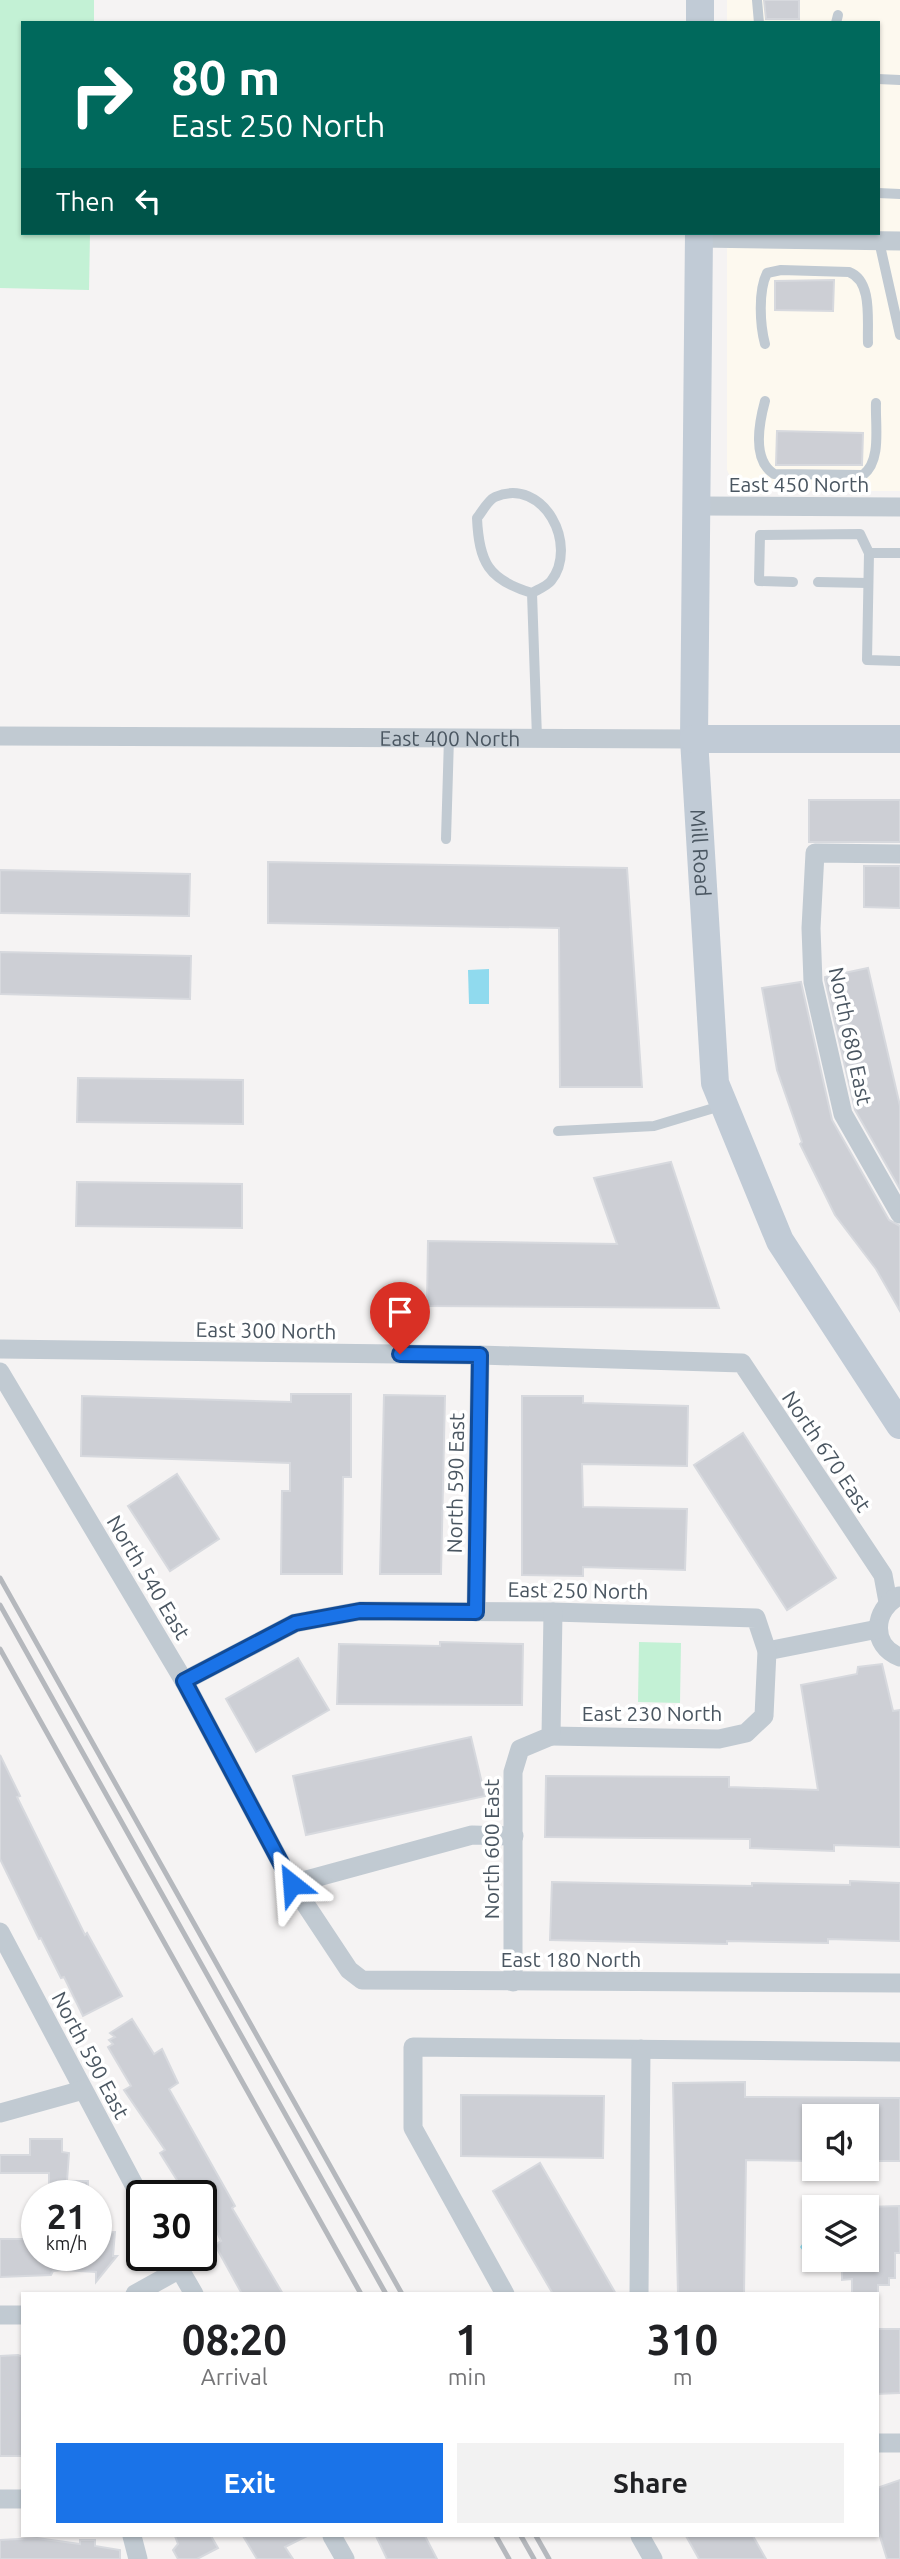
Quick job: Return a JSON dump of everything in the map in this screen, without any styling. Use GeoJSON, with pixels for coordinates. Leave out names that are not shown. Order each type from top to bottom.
{"type":"FeatureCollection","features":[{"type":"Feature","properties":{"kind":"main road"},"geometry":{"type":"LineString","coordinates":[[700,0],[700,21]]}},
{"type":"Feature","properties":{"kind":"main road","name":"Mill Road"},"geometry":{"type":"LineString","coordinates":[[699,235],[694,739],[715,1083],[780,1241],[900,1424]]}},
{"type":"Feature","properties":{"kind":"main road","name":"East 400 North"},"geometry":{"type":"LineString","coordinates":[[694,739],[900,739]]}},
{"type":"Feature","properties":{"kind":"street"},"geometry":{"type":"LineString","coordinates":[[699,235],[900,241]]}},
{"type":"Feature","properties":{"kind":"street","name":"East 450 North"},"geometry":{"type":"LineString","coordinates":[[698,506],[900,507]]}},
{"type":"Feature","properties":{"kind":"street","name":"East 400 North"},"geometry":{"type":"LineString","coordinates":[[0,736],[694,739]]}},
{"type":"Feature","properties":{"kind":"street","name":"North 680 East"},"geometry":{"type":"LineString","coordinates":[[900,854],[815,853],[811,928],[813,982],[843,1114],[900,1214]]}},
{"type":"Feature","properties":{"kind":"street","name":"East 300 North"},"geometry":{"type":"LineString","coordinates":[[0,1349],[480,1355],[741,1363]]}},
{"type":"Feature","properties":{"kind":"street","name":"North 590 East"},"geometry":{"type":"LineString","coordinates":[[476,1612],[480,1355]]}},
{"type":"Feature","properties":{"kind":"street","name":"North 670 East"},"geometry":{"type":"LineString","coordinates":[[741,1363],[883,1575],[894,1599]]}},
{"type":"Feature","properties":{"kind":"street","name":"North 540 East"},"geometry":{"type":"LineString","coordinates":[[0,1372],[184,1681],[292,1884]]}},
{"type":"Feature","properties":{"kind":"street"},"geometry":{"type":"LineString","coordinates":[[894,1599],[878,1619],[878,1629],[886,1649],[900,1657]]}},
{"type":"Feature","properties":{"kind":"street","name":"East 250 North"},"geometry":{"type":"LineString","coordinates":[[184,1681],[295,1623],[360,1611],[553,1612],[755,1618],[767,1651]]}},
{"type":"Feature","properties":{"kind":"street"},"geometry":{"type":"LineString","coordinates":[[551,1736],[553,1612]]}},
{"type":"Feature","properties":{"kind":"street"},"geometry":{"type":"LineString","coordinates":[[767,1651],[878,1629]]}},
{"type":"Feature","properties":{"kind":"street","name":"East 230 North"},"geometry":{"type":"LineString","coordinates":[[551,1736],[719,1740],[746,1733],[764,1716],[767,1651]]}},
{"type":"Feature","properties":{"kind":"street","name":"North 600 East"},"geometry":{"type":"LineString","coordinates":[[513,1982],[513,1772],[520,1749],[551,1736]]}},
{"type":"Feature","properties":{"kind":"street"},"geometry":{"type":"LineString","coordinates":[[292,1884],[472,1835],[514,1836]]}},
{"type":"Feature","properties":{"kind":"street","name":"East 180 North"},"geometry":{"type":"LineString","coordinates":[[292,1884],[349,1970],[362,1980],[900,1983]]}},
{"type":"Feature","properties":{"kind":"street","name":"North 590 East"},"geometry":{"type":"LineString","coordinates":[[0,1931],[131,2180]]}},
{"type":"Feature","properties":{"kind":"street"},"geometry":{"type":"LineString","coordinates":[[504,2292],[413,2128],[413,2047],[900,2052]]}},
{"type":"Feature","properties":{"kind":"street"},"geometry":{"type":"LineString","coordinates":[[639,2292],[641,2049]]}},
{"type":"Feature","properties":{"kind":"street"},"geometry":{"type":"LineString","coordinates":[[0,2113],[83,2090]]}},
{"type":"Feature","properties":{"kind":"street"},"geometry":{"type":"LineString","coordinates":[[138,2292],[164,2271]]}},
{"type":"Feature","properties":{"kind":"street"},"geometry":{"type":"LineString","coordinates":[[181,2271],[193,2292]]}},
{"type":"Feature","properties":{"kind":"street"},"geometry":{"type":"LineString","coordinates":[[0,2315],[21,2315]]}},
{"type":"Feature","properties":{"kind":"street"},"geometry":{"type":"LineString","coordinates":[[879,2443],[900,2443]]}},
{"type":"Feature","properties":{"kind":"street"},"geometry":{"type":"LineString","coordinates":[[0,2499],[21,2499]]}},
{"type":"Feature","properties":{"kind":"street"},"geometry":{"type":"LineString","coordinates":[[132,2537],[138,2559]]}},
{"type":"Feature","properties":{"kind":"street"},"geometry":{"type":"LineString","coordinates":[[333,2537],[345,2559]]}},
{"type":"Feature","properties":{"kind":"street"},"geometry":{"type":"LineString","coordinates":[[641,2537],[653,2559]]}},
{"type":"Feature","properties":{"kind":"lane"},"geometry":{"type":"LineString","coordinates":[[757,0],[759,21]]}},
{"type":"Feature","properties":{"kind":"lane"},"geometry":{"type":"LineString","coordinates":[[880,79],[900,80]]}},
{"type":"Feature","properties":{"kind":"lane"},"geometry":{"type":"LineString","coordinates":[[880,194],[900,194]]}},
{"type":"Feature","properties":{"kind":"lane"},"geometry":{"type":"LineString","coordinates":[[879,241],[900,335]]}},
{"type":"Feature","properties":{"kind":"lane"},"geometry":{"type":"LineString","coordinates":[[765,344],[762,332],[763,282],[767,273],[781,270],[849,272],[858,275],[864,284],[868,343]]}},
{"type":"Feature","properties":{"kind":"lane"},"geometry":{"type":"LineString","coordinates":[[765,401],[761,416],[760,457],[765,468],[774,474],[863,475],[871,470],[875,460],[876,403]]}},
{"type":"Feature","properties":{"kind":"lane"},"geometry":{"type":"LineString","coordinates":[[514,493],[533,498],[552,513],[559,532],[559,561],[551,581],[532,593],[511,587],[490,572],[478,544],[477,518],[493,498],[514,493]]}},
{"type":"Feature","properties":{"kind":"lane"},"geometry":{"type":"LineString","coordinates":[[793,582],[759,581],[760,535],[860,534],[869,553],[867,660],[900,661]]}},
{"type":"Feature","properties":{"kind":"lane"},"geometry":{"type":"LineString","coordinates":[[869,553],[900,553]]}},
{"type":"Feature","properties":{"kind":"lane"},"geometry":{"type":"LineString","coordinates":[[818,582],[868,583]]}},
{"type":"Feature","properties":{"kind":"lane"},"geometry":{"type":"LineString","coordinates":[[532,593],[537,738]]}},
{"type":"Feature","properties":{"kind":"lane"},"geometry":{"type":"LineString","coordinates":[[446,839],[449,738]]}},
{"type":"Feature","properties":{"kind":"lane"},"geometry":{"type":"LineString","coordinates":[[558,1131],[654,1126],[724,1105]]}},
{"type":"Feature","properties":{"kind":"shaded area"},"geometry":{"type":"Polygon","coordinates":[[[727,0],[900,0],[900,491],[747,491],[733,483],[727,470],[727,235],[880,235],[880,21],[727,21],[727,0]]]}},
{"type":"Feature","properties":{"kind":"green space"},"geometry":{"type":"Polygon","coordinates":[[[0,0],[94,0],[94,21],[21,21],[21,235],[90,235],[89,290],[0,288],[0,0]]]}},
{"type":"Feature","properties":{"kind":"green space"},"geometry":{"type":"Polygon","coordinates":[[[639,1642],[681,1643],[680,1703],[638,1702],[639,1642]]]}},
{"type":"Feature","properties":{"kind":"water"},"geometry":{"type":"Polygon","coordinates":[[[489,969],[489,1004],[469,1004],[468,970],[489,969]]]}},
{"type":"Feature","properties":{"kind":"building"},"geometry":{"type":"Polygon","coordinates":[[[764,0],[799,0],[799,19],[766,19],[764,0]]]}},
{"type":"Feature","properties":{"kind":"building"},"geometry":{"type":"Polygon","coordinates":[[[834,280],[833,311],[775,310],[775,281],[834,280]]]}},
{"type":"Feature","properties":{"kind":"building"},"geometry":{"type":"Polygon","coordinates":[[[777,431],[863,433],[862,465],[776,465],[777,431]]]}},
{"type":"Feature","properties":{"kind":"building"},"geometry":{"type":"Polygon","coordinates":[[[809,800],[900,800],[900,842],[809,842],[809,800]]]}},
{"type":"Feature","properties":{"kind":"building"},"geometry":{"type":"Polygon","coordinates":[[[268,862],[627,868],[642,1087],[560,1087],[559,928],[268,923],[268,862]]]}},
{"type":"Feature","properties":{"kind":"building"},"geometry":{"type":"Polygon","coordinates":[[[864,866],[900,866],[900,908],[864,907],[864,866]]]}},
{"type":"Feature","properties":{"kind":"building"},"geometry":{"type":"Polygon","coordinates":[[[0,870],[190,874],[189,916],[0,913],[0,870]]]}},
{"type":"Feature","properties":{"kind":"building"},"geometry":{"type":"Polygon","coordinates":[[[0,952],[191,956],[190,999],[0,994],[0,952]]]}},
{"type":"Feature","properties":{"kind":"building"},"geometry":{"type":"Polygon","coordinates":[[[868,968],[900,1106],[900,1189],[855,1110],[825,980],[825,977],[868,968]]]}},
{"type":"Feature","properties":{"kind":"building"},"geometry":{"type":"Polygon","coordinates":[[[801,982],[832,1120],[889,1220],[900,1226],[900,1311],[876,1269],[835,1215],[800,1144],[802,1142],[777,1070],[762,988],[801,982]]]}},
{"type":"Feature","properties":{"kind":"building"},"geometry":{"type":"Polygon","coordinates":[[[78,1078],[243,1080],[243,1124],[77,1122],[78,1078]]]}},
{"type":"Feature","properties":{"kind":"building"},"geometry":{"type":"Polygon","coordinates":[[[671,1162],[719,1308],[427,1306],[428,1241],[617,1244],[594,1178],[671,1162]]]}},
{"type":"Feature","properties":{"kind":"building"},"geometry":{"type":"Polygon","coordinates":[[[77,1182],[242,1184],[242,1228],[76,1226],[77,1182]]]}},
{"type":"Feature","properties":{"kind":"building"},"geometry":{"type":"Polygon","coordinates":[[[291,1394],[351,1394],[351,1477],[343,1477],[342,1574],[281,1574],[282,1491],[290,1491],[290,1463],[81,1456],[82,1396],[291,1402],[291,1394]]]}},
{"type":"Feature","properties":{"kind":"building"},"geometry":{"type":"Polygon","coordinates":[[[384,1395],[445,1396],[441,1574],[380,1574],[384,1395]]]}},
{"type":"Feature","properties":{"kind":"building"},"geometry":{"type":"Polygon","coordinates":[[[522,1396],[583,1396],[583,1403],[688,1406],[687,1466],[582,1464],[583,1507],[687,1509],[685,1570],[583,1567],[583,1576],[522,1575],[522,1396]]]}},
{"type":"Feature","properties":{"kind":"building"},"geometry":{"type":"Polygon","coordinates":[[[743,1433],[836,1578],[787,1610],[694,1465],[743,1433]]]}},
{"type":"Feature","properties":{"kind":"building"},"geometry":{"type":"Polygon","coordinates":[[[177,1474],[219,1539],[170,1571],[128,1506],[177,1474]]]}},
{"type":"Feature","properties":{"kind":"building"},"geometry":{"type":"Polygon","coordinates":[[[440,1642],[523,1644],[522,1705],[337,1704],[339,1644],[440,1646],[440,1642]]]}},
{"type":"Feature","properties":{"kind":"building"},"geometry":{"type":"Polygon","coordinates":[[[298,1658],[329,1710],[256,1752],[226,1699],[298,1658]]]}},
{"type":"Feature","properties":{"kind":"building"},"geometry":{"type":"Polygon","coordinates":[[[882,1664],[893,1711],[900,1710],[900,1847],[834,1845],[834,1851],[750,1848],[750,1839],[545,1837],[546,1776],[729,1777],[729,1787],[818,1790],[801,1685],[857,1674],[858,1667],[882,1664]]]}},
{"type":"Feature","properties":{"kind":"building"},"geometry":{"type":"Polygon","coordinates":[[[471,1737],[485,1796],[306,1835],[293,1776],[471,1737]]]}},
{"type":"Feature","properties":{"kind":"building"},"geometry":{"type":"Polygon","coordinates":[[[0,1755],[20,1796],[17,1797],[85,1935],[87,1933],[122,1996],[83,2016],[64,1977],[61,1978],[41,1938],[39,1939],[0,1859],[0,1755]]]}},
{"type":"Feature","properties":{"kind":"building"},"geometry":{"type":"Polygon","coordinates":[[[850,1881],[900,1883],[900,1941],[828,1939],[828,1943],[727,1941],[727,1944],[550,1940],[552,1882],[752,1886],[752,1883],[850,1885],[850,1881]]]}},
{"type":"Feature","properties":{"kind":"building"},"geometry":{"type":"Polygon","coordinates":[[[132,2019],[154,2054],[162,2049],[178,2083],[169,2089],[235,2206],[232,2208],[282,2292],[241,2292],[217,2249],[217,2244],[221,2241],[217,2232],[217,2180],[177,2180],[160,2153],[165,2150],[124,2090],[131,2086],[108,2047],[113,2044],[109,2040],[115,2037],[110,2033],[132,2019]]]}},
{"type":"Feature","properties":{"kind":"building"},"geometry":{"type":"Polygon","coordinates":[[[745,2082],[745,2097],[900,2098],[900,2161],[879,2161],[879,2104],[802,2104],[802,2161],[746,2160],[744,2292],[678,2292],[673,2083],[745,2082]]]}},
{"type":"Feature","properties":{"kind":"building"},"geometry":{"type":"Polygon","coordinates":[[[461,2095],[604,2096],[603,2158],[461,2156],[461,2095]]]}},
{"type":"Feature","properties":{"kind":"building"},"geometry":{"type":"Polygon","coordinates":[[[30,2139],[62,2139],[62,2152],[69,2153],[67,2180],[49,2180],[49,2173],[0,2173],[0,2155],[30,2155],[30,2139]]]}},
{"type":"Feature","properties":{"kind":"building"},"geometry":{"type":"Polygon","coordinates":[[[540,2163],[615,2292],[552,2292],[493,2191],[540,2163]]]}},
{"type":"Feature","properties":{"kind":"building"},"geometry":{"type":"Polygon","coordinates":[[[899,2206],[900,2253],[895,2253],[895,2278],[889,2278],[889,2285],[878,2285],[878,2292],[852,2292],[852,2279],[842,2280],[842,2272],[879,2272],[879,2207],[899,2206]]]}},
{"type":"Feature","properties":{"kind":"building"},"geometry":{"type":"Polygon","coordinates":[[[112,2232],[115,2232],[113,2256],[117,2256],[112,2262],[112,2232]]]}},
{"type":"Feature","properties":{"kind":"building"},"geometry":{"type":"Polygon","coordinates":[[[0,2239],[21,2239],[21,2271],[53,2271],[51,2275],[0,2277],[0,2239]]]}},
{"type":"Feature","properties":{"kind":"building"},"geometry":{"type":"Polygon","coordinates":[[[79,2271],[105,2271],[96,2282],[96,2272],[79,2271]]]}},
{"type":"Feature","properties":{"kind":"building"},"geometry":{"type":"Polygon","coordinates":[[[879,2329],[900,2329],[900,2393],[879,2394],[879,2329]]]}},
{"type":"Feature","properties":{"kind":"building"},"geometry":{"type":"Polygon","coordinates":[[[0,2356],[21,2356],[21,2456],[0,2456],[0,2356]]]}},
{"type":"Feature","properties":{"kind":"building"},"geometry":{"type":"Polygon","coordinates":[[[900,2480],[900,2559],[887,2559],[879,2533],[879,2487],[900,2480]]]}},
{"type":"Feature","properties":{"kind":"building"},"geometry":{"type":"Polygon","coordinates":[[[175,2537],[212,2537],[218,2548],[197,2559],[178,2559],[173,2550],[178,2544],[175,2537]]]}},
{"type":"Feature","properties":{"kind":"building"},"geometry":{"type":"Polygon","coordinates":[[[244,2537],[305,2537],[285,2547],[293,2559],[257,2559],[244,2537]]]}},
{"type":"Feature","properties":{"kind":"building"},"geometry":{"type":"Polygon","coordinates":[[[376,2537],[426,2537],[437,2559],[387,2559],[376,2537]]]}},
{"type":"Feature","properties":{"kind":"building"},"geometry":{"type":"Polygon","coordinates":[[[687,2537],[754,2537],[766,2559],[699,2559],[687,2537]]]}},
{"type":"Feature","properties":{"kind":"building"},"geometry":{"type":"Polygon","coordinates":[[[37,2538],[80,2544],[80,2540],[95,2540],[95,2546],[120,2550],[120,2559],[0,2559],[0,2540],[37,2538]]]}},
{"type":"Feature","properties":{"kind":"railway"},"geometry":{"type":"LineString","coordinates":[[0,1578],[401,2292]]}},
{"type":"Feature","properties":{"kind":"railway"},"geometry":{"type":"LineString","coordinates":[[0,1605],[385,2292]]}},
{"type":"Feature","properties":{"kind":"railway"},"geometry":{"type":"LineString","coordinates":[[0,1649],[360,2292]]}},
{"type":"Feature","properties":{"kind":"railway"},"geometry":{"type":"LineString","coordinates":[[497,2537],[509,2559]]}},
{"type":"Feature","properties":{"kind":"railway"},"geometry":{"type":"LineString","coordinates":[[522,2537],[534,2559]]}},
{"type":"Feature","properties":{"kind":"railway"},"geometry":{"type":"LineString","coordinates":[[537,2537],[549,2559]]}},
{"type":"Feature","properties":{"kind":"route"},"geometry":{"type":"LineString","coordinates":[[292,1884],[184,1681],[295,1623],[360,1611],[476,1612],[480,1355],[400,1354]]}}]}
